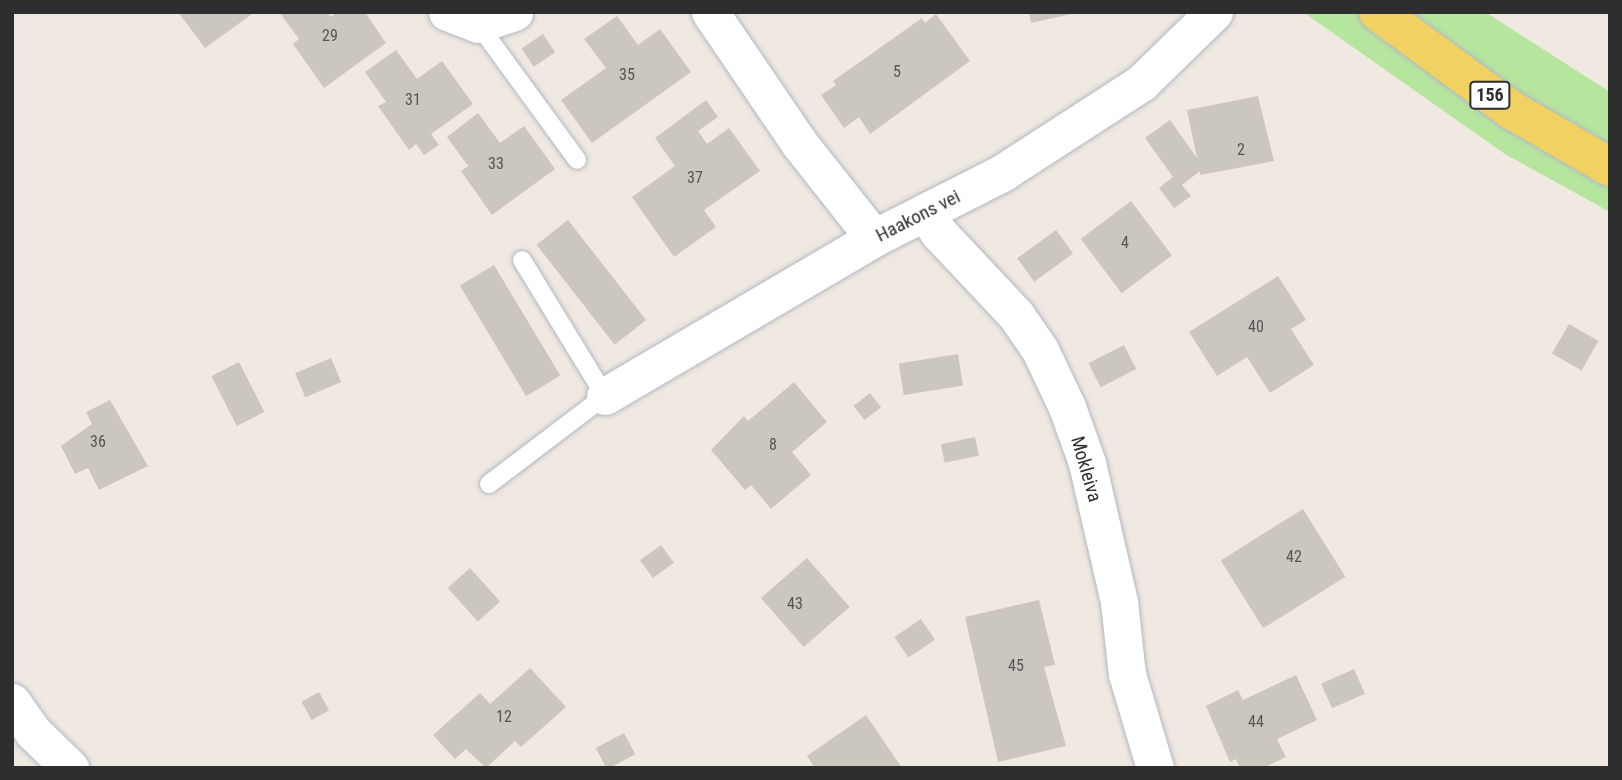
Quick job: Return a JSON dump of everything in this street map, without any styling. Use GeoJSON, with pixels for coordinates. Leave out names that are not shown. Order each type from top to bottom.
{"type":"FeatureCollection","features":[{"type":"Feature","properties":{"kind":"main road","name":"156"},"geometry":{"type":"LineString","coordinates":[[1378,12],[1513,111],[1610,167]]}},
{"type":"Feature","properties":{"kind":"street"},"geometry":{"type":"LineString","coordinates":[[463,18],[514,12]]}},
{"type":"Feature","properties":{"kind":"street"},"geometry":{"type":"LineString","coordinates":[[710,12],[799,143],[874,238]]}},
{"type":"Feature","properties":{"kind":"street","name":"Haakons vei"},"geometry":{"type":"LineString","coordinates":[[605,396],[874,238],[1002,173],[1141,82],[1214,12]]}},
{"type":"Feature","properties":{"kind":"street","name":"Mokleiva"},"geometry":{"type":"LineString","coordinates":[[925,212],[938,232],[1016,315],[1040,350],[1067,407],[1087,463],[1119,602],[1127,674],[1156,768]]}},
{"type":"Feature","properties":{"kind":"street"},"geometry":{"type":"LineString","coordinates":[[12,702],[33,732],[70,768]]}},
{"type":"Feature","properties":{"kind":"lane"},"geometry":{"type":"LineString","coordinates":[[463,18],[577,160]]}},
{"type":"Feature","properties":{"kind":"lane"},"geometry":{"type":"LineString","coordinates":[[489,484],[605,396],[523,260]]}},
{"type":"Feature","properties":{"kind":"green space"},"geometry":{"type":"Polygon","coordinates":[[[1303,12],[1485,12],[1610,92],[1610,212],[1505,154],[1303,12]]]}},
{"type":"Feature","properties":{"kind":"building"},"geometry":{"type":"Polygon","coordinates":[[[178,12],[255,12],[205,48],[178,12]]]}},
{"type":"Feature","properties":{"kind":"building"},"geometry":{"type":"Polygon","coordinates":[[[279,12],[327,12],[331,17],[337,12],[365,12],[386,43],[324,88],[293,44],[299,39],[279,12]]]}},
{"type":"Feature","properties":{"kind":"building"},"geometry":{"type":"Polygon","coordinates":[[[1029,12],[1075,12],[1076,13],[1031,23],[1029,12]]]}},
{"type":"Feature","properties":{"kind":"building"},"geometry":{"type":"Polygon","coordinates":[[[936,14],[970,61],[870,134],[859,117],[844,128],[821,95],[836,85],[833,81],[922,18],[925,23],[936,14]]]}},
{"type":"Feature","properties":{"kind":"building"},"geometry":{"type":"Polygon","coordinates":[[[617,16],[638,45],[660,29],[691,72],[592,143],[561,100],[606,68],[584,39],[617,16]]]}},
{"type":"Feature","properties":{"kind":"building"},"geometry":{"type":"Polygon","coordinates":[[[543,34],[555,52],[534,67],[521,49],[543,34]]]}},
{"type":"Feature","properties":{"kind":"building"},"geometry":{"type":"Polygon","coordinates":[[[396,50],[417,79],[442,61],[473,104],[431,134],[439,145],[424,155],[416,144],[409,150],[378,106],[386,102],[365,72],[396,50]]]}},
{"type":"Feature","properties":{"kind":"building"},"geometry":{"type":"Polygon","coordinates":[[[1258,96],[1274,161],[1200,175],[1200,171],[1182,185],[1191,196],[1174,208],[1159,188],[1173,177],[1145,138],[1170,120],[1197,158],[1187,110],[1258,96]]]}},
{"type":"Feature","properties":{"kind":"building"},"geometry":{"type":"Polygon","coordinates":[[[706,100],[718,117],[698,131],[707,144],[729,128],[760,171],[704,210],[716,227],[674,257],[632,197],[675,166],[655,138],[706,100]]]}},
{"type":"Feature","properties":{"kind":"building"},"geometry":{"type":"Polygon","coordinates":[[[478,113],[500,143],[524,126],[555,169],[492,215],[461,171],[468,166],[447,137],[478,113]]]}},
{"type":"Feature","properties":{"kind":"building"},"geometry":{"type":"Polygon","coordinates":[[[1131,201],[1172,255],[1122,293],[1081,239],[1131,201]]]}},
{"type":"Feature","properties":{"kind":"building"},"geometry":{"type":"Polygon","coordinates":[[[568,220],[646,320],[615,345],[536,245],[568,220]]]}},
{"type":"Feature","properties":{"kind":"building"},"geometry":{"type":"Polygon","coordinates":[[[1056,230],[1073,253],[1034,282],[1017,258],[1056,230]]]}},
{"type":"Feature","properties":{"kind":"building"},"geometry":{"type":"Polygon","coordinates":[[[494,265],[560,376],[526,396],[460,286],[494,265]]]}},
{"type":"Feature","properties":{"kind":"building"},"geometry":{"type":"Polygon","coordinates":[[[1278,276],[1306,320],[1291,329],[1314,365],[1270,393],[1247,357],[1217,376],[1189,332],[1278,276]]]}},
{"type":"Feature","properties":{"kind":"building"},"geometry":{"type":"Polygon","coordinates":[[[1569,324],[1598,341],[1581,370],[1552,353],[1569,324]]]}},
{"type":"Feature","properties":{"kind":"building"},"geometry":{"type":"Polygon","coordinates":[[[1124,345],[1136,369],[1101,387],[1088,363],[1124,345]]]}},
{"type":"Feature","properties":{"kind":"building"},"geometry":{"type":"Polygon","coordinates":[[[958,354],[963,386],[904,395],[899,363],[958,354]]]}},
{"type":"Feature","properties":{"kind":"building"},"geometry":{"type":"Polygon","coordinates":[[[331,358],[341,382],[305,397],[295,373],[331,358]]]}},
{"type":"Feature","properties":{"kind":"building"},"geometry":{"type":"Polygon","coordinates":[[[239,362],[264,412],[237,426],[211,376],[239,362]]]}},
{"type":"Feature","properties":{"kind":"building"},"geometry":{"type":"Polygon","coordinates":[[[794,382],[827,422],[792,452],[811,475],[771,509],[751,485],[745,490],[711,450],[744,416],[748,421],[794,382]]]}},
{"type":"Feature","properties":{"kind":"building"},"geometry":{"type":"Polygon","coordinates":[[[870,393],[881,407],[865,420],[853,406],[870,393]]]}},
{"type":"Feature","properties":{"kind":"building"},"geometry":{"type":"Polygon","coordinates":[[[110,400],[148,466],[99,490],[88,468],[75,474],[61,446],[92,424],[86,412],[110,400]]]}},
{"type":"Feature","properties":{"kind":"building"},"geometry":{"type":"Polygon","coordinates":[[[975,437],[979,456],[945,463],[941,444],[975,437]]]}},
{"type":"Feature","properties":{"kind":"building"},"geometry":{"type":"Polygon","coordinates":[[[1303,509],[1345,577],[1263,628],[1221,560],[1303,509]]]}},
{"type":"Feature","properties":{"kind":"building"},"geometry":{"type":"Polygon","coordinates":[[[661,545],[674,563],[653,578],[640,560],[661,545]]]}},
{"type":"Feature","properties":{"kind":"building"},"geometry":{"type":"Polygon","coordinates":[[[807,558],[850,607],[804,647],[761,598],[807,558]]]}},
{"type":"Feature","properties":{"kind":"building"},"geometry":{"type":"Polygon","coordinates":[[[470,568],[500,601],[478,622],[448,588],[470,568]]]}},
{"type":"Feature","properties":{"kind":"building"},"geometry":{"type":"Polygon","coordinates":[[[1039,600],[1055,665],[1044,667],[1066,746],[998,762],[965,617],[1039,600]]]}},
{"type":"Feature","properties":{"kind":"building"},"geometry":{"type":"Polygon","coordinates":[[[921,619],[935,640],[908,658],[894,637],[921,619]]]}},
{"type":"Feature","properties":{"kind":"building"},"geometry":{"type":"Polygon","coordinates":[[[530,668],[566,707],[521,747],[515,741],[486,768],[466,749],[455,759],[433,735],[480,693],[490,704],[530,668]]]}},
{"type":"Feature","properties":{"kind":"building"},"geometry":{"type":"Polygon","coordinates":[[[1354,669],[1365,694],[1332,708],[1321,684],[1354,669]]]}},
{"type":"Feature","properties":{"kind":"building"},"geometry":{"type":"Polygon","coordinates":[[[1296,675],[1317,720],[1277,739],[1286,757],[1263,768],[1240,768],[1236,759],[1230,762],[1206,706],[1238,690],[1243,700],[1296,675]]]}},
{"type":"Feature","properties":{"kind":"building"},"geometry":{"type":"Polygon","coordinates":[[[319,692],[329,710],[312,720],[302,702],[319,692]]]}},
{"type":"Feature","properties":{"kind":"building"},"geometry":{"type":"Polygon","coordinates":[[[866,715],[902,768],[815,768],[807,756],[866,715]]]}},
{"type":"Feature","properties":{"kind":"building"},"geometry":{"type":"Polygon","coordinates":[[[624,733],[635,754],[606,768],[596,748],[624,733]]]}}]}
